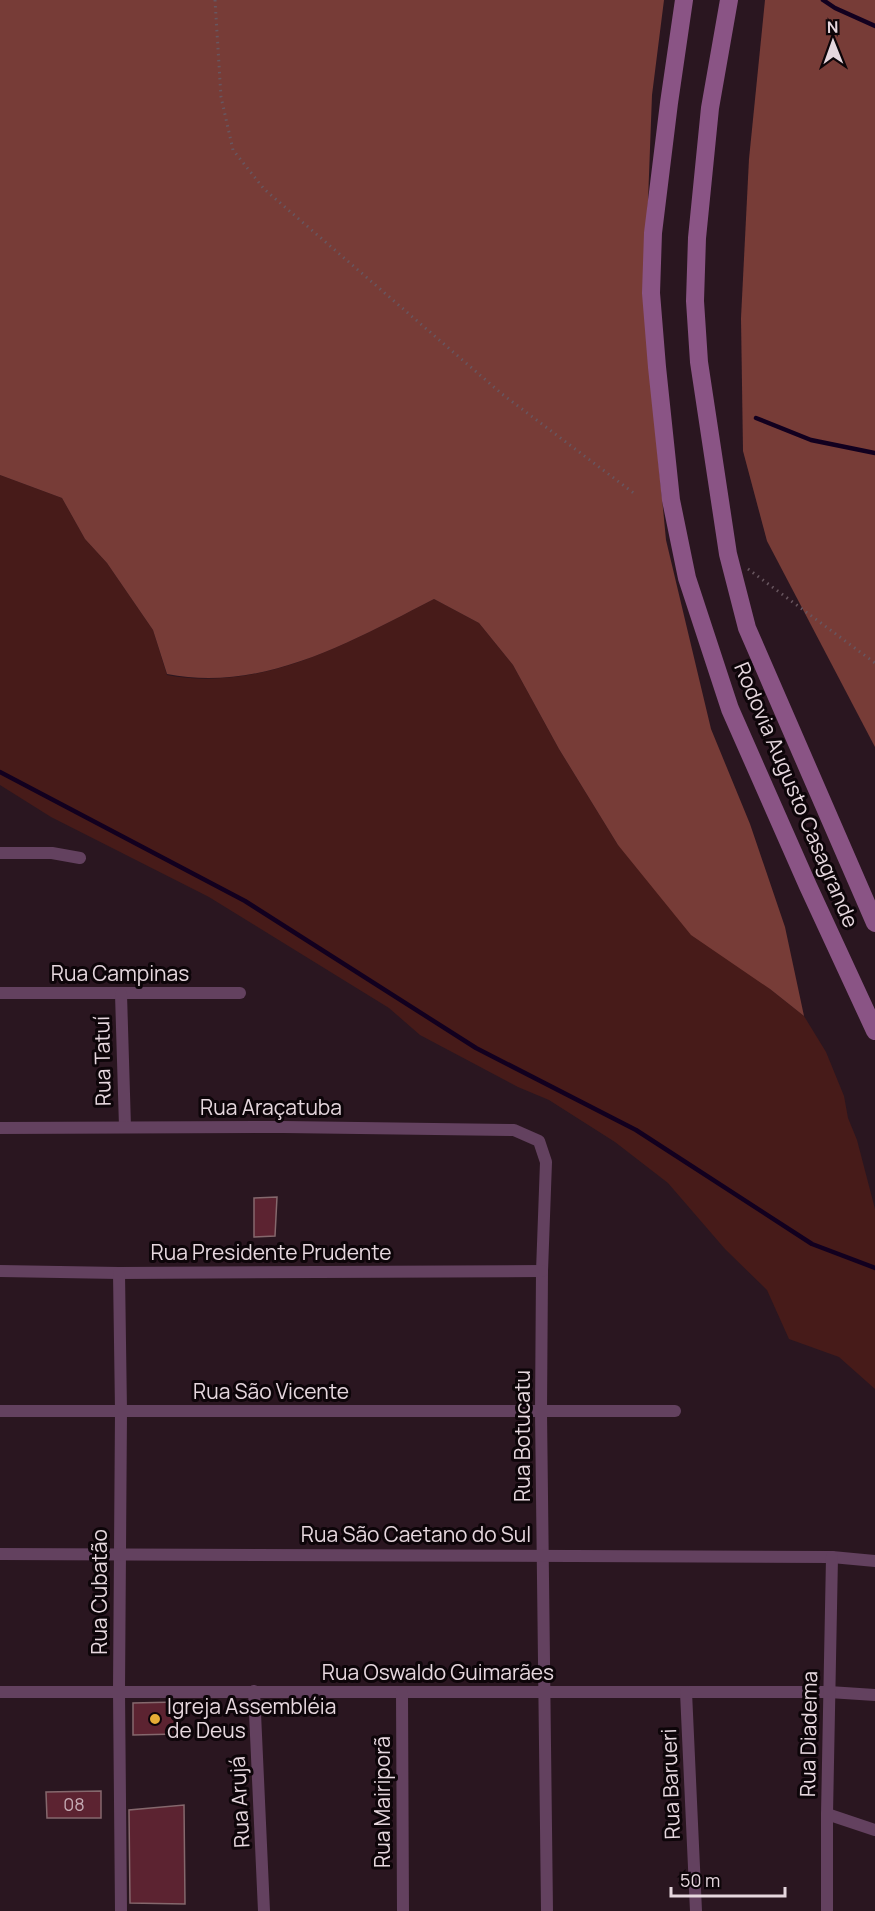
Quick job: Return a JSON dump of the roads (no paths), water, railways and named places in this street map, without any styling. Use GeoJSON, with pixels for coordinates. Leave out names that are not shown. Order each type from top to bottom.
{"type":"FeatureCollection","features":[{"type":"Feature","properties":{"kind":"main road","name":"Rodovia Augusto Casagrande"},"geometry":{"type":"LineString","coordinates":[[684,0],[653,233],[651,292],[671,500],[687,578],[730,709],[875,1031]]}},
{"type":"Feature","properties":{"kind":"main road"},"geometry":{"type":"LineString","coordinates":[[729,0],[710,108],[697,238],[695,301],[699,362],[728,554],[747,628],[875,923]]}},
{"type":"Feature","properties":{"kind":"street"},"geometry":{"type":"LineString","coordinates":[[0,853],[52,853],[80,858]]}},
{"type":"Feature","properties":{"kind":"street","name":"Rua Campinas"},"geometry":{"type":"LineString","coordinates":[[0,993],[240,993]]}},
{"type":"Feature","properties":{"kind":"street","name":"Rua Tatuí"},"geometry":{"type":"LineString","coordinates":[[121,994],[124,1126]]}},
{"type":"Feature","properties":{"kind":"street","name":"Rua Araçatuba"},"geometry":{"type":"LineString","coordinates":[[0,1128],[124,1126],[514,1130],[539,1141]]}},
{"type":"Feature","properties":{"kind":"street","name":"Rua Botucatu"},"geometry":{"type":"LineString","coordinates":[[539,1141],[546,1162],[542,1271],[542,1412],[547,1911]]}},
{"type":"Feature","properties":{"kind":"street","name":"Rua Presidente Prudente"},"geometry":{"type":"LineString","coordinates":[[0,1271],[119,1273],[542,1271]]}},
{"type":"Feature","properties":{"kind":"street","name":"Rua Cubatão"},"geometry":{"type":"LineString","coordinates":[[119,1273],[121,1911]]}},
{"type":"Feature","properties":{"kind":"street","name":"Rua São Vicente"},"geometry":{"type":"LineString","coordinates":[[0,1411],[675,1411]]}},
{"type":"Feature","properties":{"kind":"street","name":"Rua São Caetano do Sul"},"geometry":{"type":"LineString","coordinates":[[0,1554],[832,1557],[875,1561]]}},
{"type":"Feature","properties":{"kind":"street","name":"Rua Diadema"},"geometry":{"type":"LineString","coordinates":[[827,1911],[832,1557]]}},
{"type":"Feature","properties":{"kind":"street","name":"Rua Arujá"},"geometry":{"type":"LineString","coordinates":[[254,1691],[264,1911]]}},
{"type":"Feature","properties":{"kind":"street","name":"Rua Oswaldo Guimarães"},"geometry":{"type":"LineString","coordinates":[[0,1692],[829,1692],[875,1695]]}},
{"type":"Feature","properties":{"kind":"street","name":"Rua Barueri"},"geometry":{"type":"LineString","coordinates":[[686,1692],[696,1911]]}},
{"type":"Feature","properties":{"kind":"street","name":"Rua Mairiporã"},"geometry":{"type":"LineString","coordinates":[[402,1693],[403,1911]]}},
{"type":"Feature","properties":{"kind":"street"},"geometry":{"type":"LineString","coordinates":[[827,1814],[875,1830]]}},
{"type":"Feature","properties":{"kind":"waterway"},"geometry":{"type":"LineString","coordinates":[[823,0],[875,26]]}},
{"type":"Feature","properties":{"kind":"waterway"},"geometry":{"type":"LineString","coordinates":[[756,418],[811,440],[875,453]]}},
{"type":"Feature","properties":{"kind":"waterway"},"geometry":{"type":"LineString","coordinates":[[0,772],[245,901],[476,1048],[636,1130],[812,1244],[875,1268]]}},
{"type":"Feature","properties":{"kind":"place","name":"Igreja Assembléia de Deus"},"geometry":{"type":"Point","coordinates":[155,1719]}}]}
